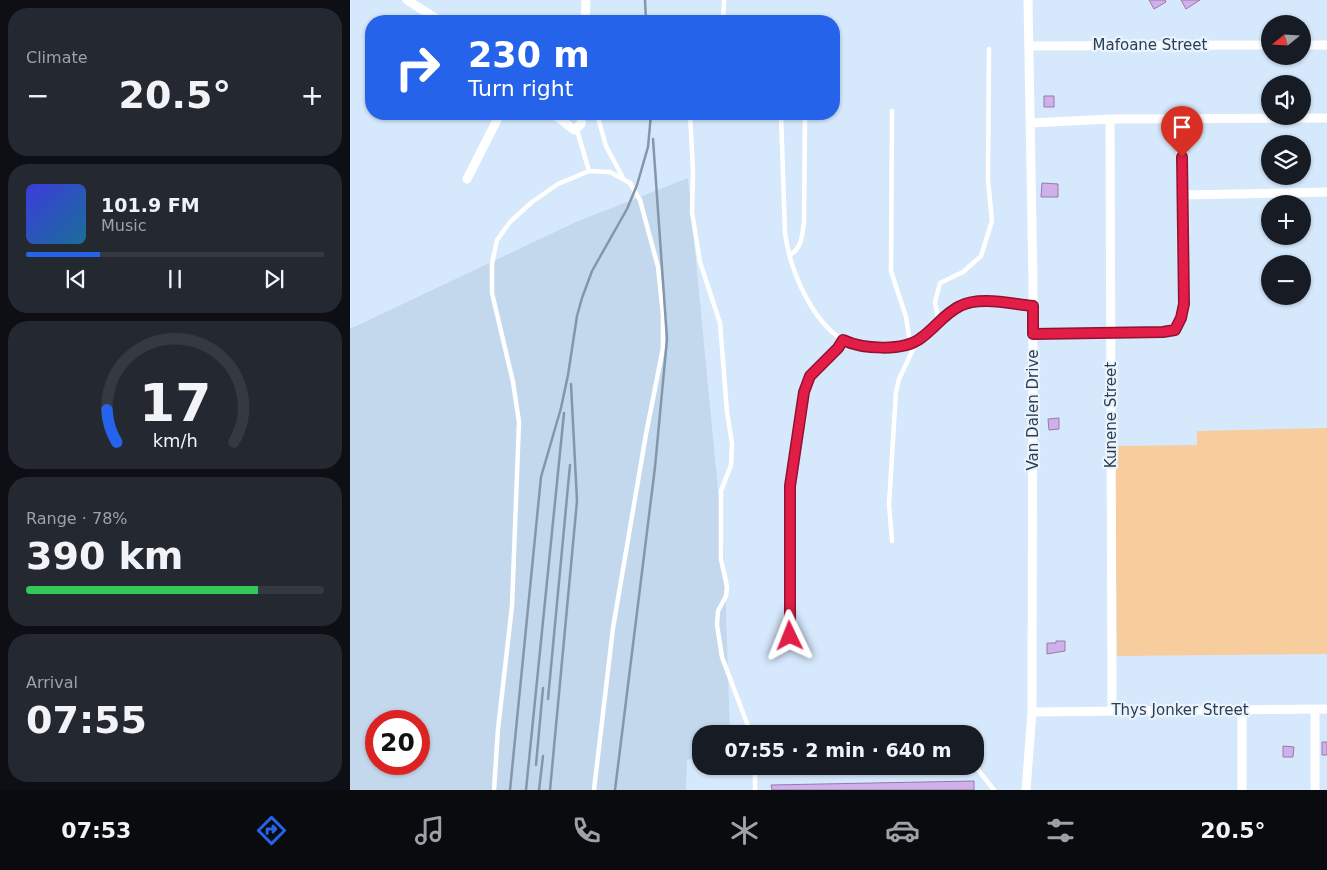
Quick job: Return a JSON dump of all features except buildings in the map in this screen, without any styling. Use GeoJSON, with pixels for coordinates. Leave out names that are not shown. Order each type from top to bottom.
{"type":"FeatureCollection","features":[{"type":"Feature","properties":{"kind":"street"},"geometry":{"type":"LineString","coordinates":[[407,0],[431,15]]}},
{"type":"Feature","properties":{"kind":"street"},"geometry":{"type":"LineString","coordinates":[[585,15],[586,0]]}},
{"type":"Feature","properties":{"kind":"street","name":"Van Dalen Drive"},"geometry":{"type":"LineString","coordinates":[[1026,790],[1032,712],[1033,334],[1028,0]]}},
{"type":"Feature","properties":{"kind":"street"},"geometry":{"type":"LineString","coordinates":[[1311,45],[1327,44]]}},
{"type":"Feature","properties":{"kind":"street","name":"Mafoane Street"},"geometry":{"type":"LineString","coordinates":[[1029,46],[1261,45]]}},
{"type":"Feature","properties":{"kind":"street"},"geometry":{"type":"LineString","coordinates":[[1030,123],[1110,119],[1327,118]]}},
{"type":"Feature","properties":{"kind":"street","name":"Kunene Street"},"geometry":{"type":"LineString","coordinates":[[1110,119],[1112,710]]}},
{"type":"Feature","properties":{"kind":"street"},"geometry":{"type":"LineString","coordinates":[[1033,334],[1163,332],[1175,330],[1181,318],[1184,304],[1180,119]]}},
{"type":"Feature","properties":{"kind":"street"},"geometry":{"type":"LineString","coordinates":[[467,179],[497,120]]}},
{"type":"Feature","properties":{"kind":"street"},"geometry":{"type":"LineString","coordinates":[[561,120],[570,128],[577,130],[581,120]]}},
{"type":"Feature","properties":{"kind":"street"},"geometry":{"type":"LineString","coordinates":[[1183,195],[1327,192]]}},
{"type":"Feature","properties":{"kind":"street","name":"Thys Jonker Street"},"geometry":{"type":"LineString","coordinates":[[1032,712],[1327,709]]}},
{"type":"Feature","properties":{"kind":"street"},"geometry":{"type":"LineString","coordinates":[[1242,710],[1242,790]]}},
{"type":"Feature","properties":{"kind":"street"},"geometry":{"type":"LineString","coordinates":[[1315,710],[1315,790]]}},
{"type":"Feature","properties":{"kind":"lane"},"geometry":{"type":"LineString","coordinates":[[723,15],[724,0]]}},
{"type":"Feature","properties":{"kind":"lane"},"geometry":{"type":"LineString","coordinates":[[939,323],[936,302],[940,283],[963,272],[981,256],[992,221],[988,180],[989,49]]}},
{"type":"Feature","properties":{"kind":"lane"},"geometry":{"type":"LineString","coordinates":[[892,110],[891,271],[904,310],[910,343]]}},
{"type":"Feature","properties":{"kind":"lane"},"geometry":{"type":"LineString","coordinates":[[599,120],[606,146],[624,180]]}},
{"type":"Feature","properties":{"kind":"lane"},"geometry":{"type":"LineString","coordinates":[[690,120],[693,171],[692,212],[700,262],[720,323],[726,412],[732,444],[731,465],[720,491],[721,559],[727,587],[726,596],[718,611],[717,625],[722,657],[749,725]]}},
{"type":"Feature","properties":{"kind":"lane"},"geometry":{"type":"LineString","coordinates":[[781,120],[785,233],[797,276],[812,309],[843,340],[856,346],[892,347],[917,341],[959,306],[971,303],[1033,306]]}},
{"type":"Feature","properties":{"kind":"lane"},"geometry":{"type":"LineString","coordinates":[[791,254],[798,249],[804,223],[805,120]]}},
{"type":"Feature","properties":{"kind":"lane"},"geometry":{"type":"LineString","coordinates":[[577,130],[589,171]]}},
{"type":"Feature","properties":{"kind":"lane"},"geometry":{"type":"LineString","coordinates":[[494,790],[498,729],[512,606],[519,422],[513,382],[492,293],[492,264],[497,240],[510,222],[532,202],[558,184],[589,171],[610,172],[630,183],[640,200],[650,231],[658,267],[663,315],[663,348],[646,434],[615,618],[594,790]]}},
{"type":"Feature","properties":{"kind":"lane"},"geometry":{"type":"LineString","coordinates":[[790,636],[790,486],[804,392],[810,376],[838,348],[843,340]]}},
{"type":"Feature","properties":{"kind":"lane"},"geometry":{"type":"LineString","coordinates":[[892,541],[890,504],[896,392],[899,379],[917,341]]}},
{"type":"Feature","properties":{"kind":"lane"},"geometry":{"type":"LineString","coordinates":[[755,775],[755,790]]}},
{"type":"Feature","properties":{"kind":"lane"},"geometry":{"type":"LineString","coordinates":[[982,775],[994,790]]}},
{"type":"Feature","properties":{"kind":"shaded area"},"geometry":{"type":"Polygon","coordinates":[[[688,178],[724,552],[730,725],[692,725],[692,758],[687,760],[686,790],[350,790],[350,329],[576,222],[688,178]]]}},
{"type":"Feature","properties":{"kind":"shaded area"},"geometry":{"type":"Polygon","coordinates":[[[1327,428],[1327,654],[1117,656],[1115,446],[1197,445],[1197,431],[1327,428]]]}},
{"type":"Feature","properties":{"kind":"railway"},"geometry":{"type":"LineString","coordinates":[[645,0],[646,15]]}},
{"type":"Feature","properties":{"kind":"railway"},"geometry":{"type":"LineString","coordinates":[[510,790],[541,477],[561,408],[577,316],[582,298],[592,271],[627,209],[637,185],[648,147],[650,120]]}},
{"type":"Feature","properties":{"kind":"railway"},"geometry":{"type":"LineString","coordinates":[[615,790],[655,467],[667,339],[653,139]]}},
{"type":"Feature","properties":{"kind":"railway"},"geometry":{"type":"LineString","coordinates":[[550,790],[577,501],[571,384]]}},
{"type":"Feature","properties":{"kind":"railway"},"geometry":{"type":"LineString","coordinates":[[526,790],[564,413]]}},
{"type":"Feature","properties":{"kind":"railway"},"geometry":{"type":"LineString","coordinates":[[548,699],[570,465]]}},
{"type":"Feature","properties":{"kind":"railway"},"geometry":{"type":"LineString","coordinates":[[536,765],[543,688]]}},
{"type":"Feature","properties":{"kind":"railway"},"geometry":{"type":"LineString","coordinates":[[539,790],[543,756]]}},
{"type":"Feature","properties":{"kind":"route"},"geometry":{"type":"LineString","coordinates":[[790,636],[790,486],[804,392],[810,376],[819,365],[838,348],[843,340],[856,346],[892,347],[917,341],[959,306],[971,303],[983,302],[1033,306],[1033,334],[1163,332],[1175,330],[1181,318],[1184,304],[1182,157]]}}]}
